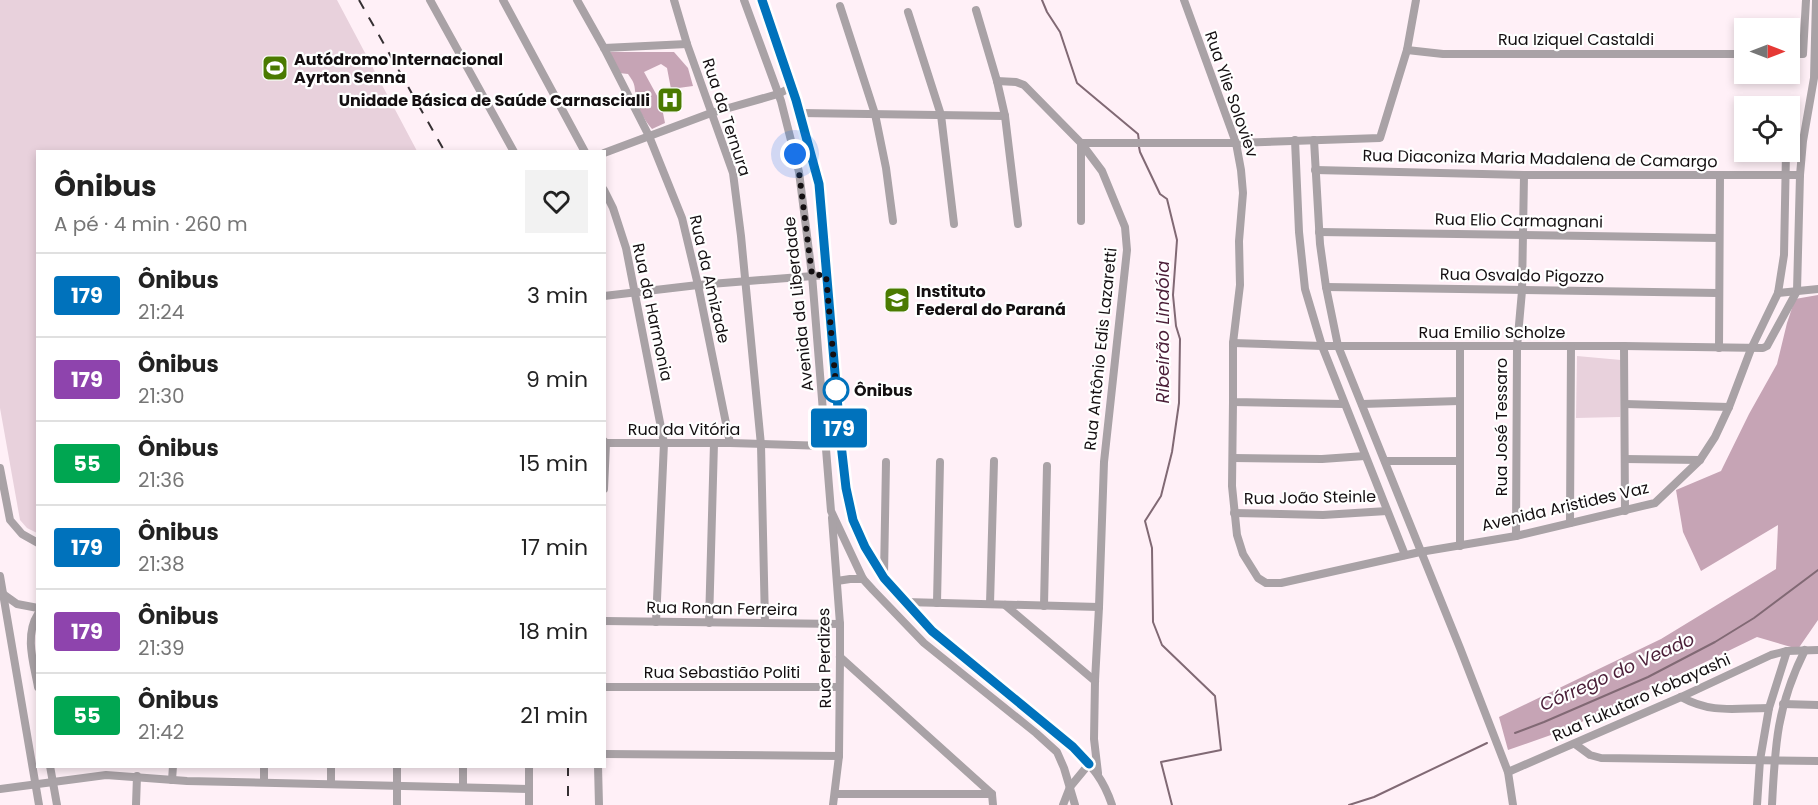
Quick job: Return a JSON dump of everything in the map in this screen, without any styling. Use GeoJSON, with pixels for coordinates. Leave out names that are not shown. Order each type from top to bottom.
{"type":"FeatureCollection","features":[{"type":"Feature","properties":{"kind":"street"},"geometry":{"type":"LineString","coordinates":[[430,0],[513,150]]}},
{"type":"Feature","properties":{"kind":"street"},"geometry":{"type":"LineString","coordinates":[[503,0],[584,150]]}},
{"type":"Feature","properties":{"kind":"street","name":"Rua da Amizade"},"geometry":{"type":"LineString","coordinates":[[577,0],[649,136],[682,218],[730,443]]}},
{"type":"Feature","properties":{"kind":"street","name":"Rua da Ternura"},"geometry":{"type":"LineString","coordinates":[[674,0],[687,44],[733,173],[746,282]]}},
{"type":"Feature","properties":{"kind":"street","name":"Avenida da Liberdade"},"geometry":{"type":"LineString","coordinates":[[744,0],[778,94],[799,172],[812,275],[831,511],[863,579],[924,644],[1057,752],[1075,805]]}},
{"type":"Feature","properties":{"kind":"street","name":"Avenida da Liberdade"},"geometry":{"type":"LineString","coordinates":[[762,0],[792,87],[819,184],[841,444],[846,488],[853,520],[865,547],[884,578],[932,631],[1073,747],[1098,774]]}},
{"type":"Feature","properties":{"kind":"street","name":"Rua Ylie Soloviev"},"geometry":{"type":"LineString","coordinates":[[1184,0],[1236,143],[1241,170],[1243,193],[1239,241],[1240,285],[1233,343],[1234,513]]}},
{"type":"Feature","properties":{"kind":"street"},"geometry":{"type":"LineString","coordinates":[[1081,221],[1081,143],[1236,143],[1380,138],[1407,50],[1416,0]]}},
{"type":"Feature","properties":{"kind":"street"},"geometry":{"type":"LineString","coordinates":[[1800,54],[1803,54],[1806,0]]}},
{"type":"Feature","properties":{"kind":"street"},"geometry":{"type":"LineString","coordinates":[[1751,349],[1763,348],[1767,345],[1797,291],[1800,175],[1803,141],[1814,78],[1816,0]]}},
{"type":"Feature","properties":{"kind":"street"},"geometry":{"type":"LineString","coordinates":[[840,6],[875,114],[886,168],[893,221]]}},
{"type":"Feature","properties":{"kind":"street"},"geometry":{"type":"LineString","coordinates":[[976,10],[1005,116],[1018,224]]}},
{"type":"Feature","properties":{"kind":"street"},"geometry":{"type":"LineString","coordinates":[[908,12],[941,115],[954,224]]}},
{"type":"Feature","properties":{"kind":"street"},"geometry":{"type":"LineString","coordinates":[[604,48],[687,44]]}},
{"type":"Feature","properties":{"kind":"street","name":"Rua Iziquel Castaldi"},"geometry":{"type":"LineString","coordinates":[[1407,50],[1443,54],[1734,54]]}},
{"type":"Feature","properties":{"kind":"street","name":"Rua Antônio Edis Lazaretti"},"geometry":{"type":"LineString","coordinates":[[997,81],[1024,85],[1081,143],[1102,171],[1125,227],[1127,250],[1104,462],[1094,739]]}},
{"type":"Feature","properties":{"kind":"street"},"geometry":{"type":"LineString","coordinates":[[606,152],[711,113],[778,94],[792,87]]}},
{"type":"Feature","properties":{"kind":"street"},"geometry":{"type":"LineString","coordinates":[[800,113],[1005,116]]}},
{"type":"Feature","properties":{"kind":"street"},"geometry":{"type":"LineString","coordinates":[[1295,140],[1299,232],[1305,289],[1322,346],[1405,555]]}},
{"type":"Feature","properties":{"kind":"street"},"geometry":{"type":"LineString","coordinates":[[1314,140],[1319,232],[1326,287],[1338,346],[1508,772],[1513,805]]}},
{"type":"Feature","properties":{"kind":"street","name":"Avenida Aristides Vaz"},"geometry":{"type":"LineString","coordinates":[[1234,513],[1243,554],[1258,578],[1266,583],[1281,583],[1420,552],[1516,536],[1655,503],[1700,460],[1714,437],[1729,407],[1751,349],[1778,294],[1784,255],[1786,162]]}},
{"type":"Feature","properties":{"kind":"street","name":"Rua Diaconiza Maria Madalena de Camargo"},"geometry":{"type":"LineString","coordinates":[[1316,170],[1524,175],[1800,175]]}},
{"type":"Feature","properties":{"kind":"street","name":"Rua José Tessaro"},"geometry":{"type":"LineString","coordinates":[[1516,536],[1517,347],[1522,291],[1524,175]]}},
{"type":"Feature","properties":{"kind":"street"},"geometry":{"type":"LineString","coordinates":[[1719,348],[1720,175]]}},
{"type":"Feature","properties":{"kind":"street","name":"Rua da Harmonia"},"geometry":{"type":"LineString","coordinates":[[606,194],[614,208],[626,248],[664,443],[656,622]]}},
{"type":"Feature","properties":{"kind":"street","name":"Rua Elio Carmagnani"},"geometry":{"type":"LineString","coordinates":[[1319,232],[1719,238]]}},
{"type":"Feature","properties":{"kind":"street"},"geometry":{"type":"LineString","coordinates":[[606,296],[698,285],[826,275]]}},
{"type":"Feature","properties":{"kind":"street","name":"Rua da Vitória"},"geometry":{"type":"LineString","coordinates":[[746,282],[761,445]]}},
{"type":"Feature","properties":{"kind":"street","name":"Rua Osvaldo Pigozzo"},"geometry":{"type":"LineString","coordinates":[[1326,287],[1718,293]]}},
{"type":"Feature","properties":{"kind":"street"},"geometry":{"type":"LineString","coordinates":[[1778,294],[1818,289]]}},
{"type":"Feature","properties":{"kind":"street","name":"Rua Emilio Scholze"},"geometry":{"type":"LineString","coordinates":[[1233,343],[1322,346],[1624,346],[1751,349]]}},
{"type":"Feature","properties":{"kind":"street"},"geometry":{"type":"LineString","coordinates":[[1624,346],[1625,510]]}},
{"type":"Feature","properties":{"kind":"street"},"geometry":{"type":"LineString","coordinates":[[1460,347],[1460,546]]}},
{"type":"Feature","properties":{"kind":"street"},"geometry":{"type":"LineString","coordinates":[[1570,524],[1571,347]]}},
{"type":"Feature","properties":{"kind":"street"},"geometry":{"type":"LineString","coordinates":[[1362,404],[1459,401]]}},
{"type":"Feature","properties":{"kind":"street"},"geometry":{"type":"LineString","coordinates":[[1233,402],[1344,404]]}},
{"type":"Feature","properties":{"kind":"street"},"geometry":{"type":"LineString","coordinates":[[1625,404],[1729,407]]}},
{"type":"Feature","properties":{"kind":"street","name":"Rua da Vitória"},"geometry":{"type":"LineString","coordinates":[[606,442],[826,446],[841,444]]}},
{"type":"Feature","properties":{"kind":"street"},"geometry":{"type":"LineString","coordinates":[[709,623],[714,443]]}},
{"type":"Feature","properties":{"kind":"street"},"geometry":{"type":"LineString","coordinates":[[761,445],[765,623]]}},
{"type":"Feature","properties":{"kind":"street"},"geometry":{"type":"LineString","coordinates":[[1233,458],[1322,459],[1365,456]]}},
{"type":"Feature","properties":{"kind":"street"},"geometry":{"type":"LineString","coordinates":[[1624,459],[1700,460]]}},
{"type":"Feature","properties":{"kind":"street"},"geometry":{"type":"LineString","coordinates":[[990,604],[994,461]]}},
{"type":"Feature","properties":{"kind":"street"},"geometry":{"type":"LineString","coordinates":[[1385,461],[1459,461]]}},
{"type":"Feature","properties":{"kind":"street"},"geometry":{"type":"LineString","coordinates":[[884,578],[886,462]]}},
{"type":"Feature","properties":{"kind":"street"},"geometry":{"type":"LineString","coordinates":[[937,603],[940,462]]}},
{"type":"Feature","properties":{"kind":"street"},"geometry":{"type":"LineString","coordinates":[[1044,606],[1047,466]]}},
{"type":"Feature","properties":{"kind":"street"},"geometry":{"type":"LineString","coordinates":[[0,468],[10,520],[22,534],[36,542]]}},
{"type":"Feature","properties":{"kind":"street","name":"Rua João Steinle"},"geometry":{"type":"LineString","coordinates":[[1234,513],[1323,515],[1387,510]]}},
{"type":"Feature","properties":{"kind":"street","name":"Rua Perdizes"},"geometry":{"type":"LineString","coordinates":[[831,511],[840,624],[839,756],[832,805]]}},
{"type":"Feature","properties":{"kind":"street"},"geometry":{"type":"LineString","coordinates":[[0,576],[3,615],[39,805]]}},
{"type":"Feature","properties":{"kind":"street"},"geometry":{"type":"LineString","coordinates":[[837,581],[863,579]]}},
{"type":"Feature","properties":{"kind":"street"},"geometry":{"type":"LineString","coordinates":[[3,594],[17,604],[36,608]]}},
{"type":"Feature","properties":{"kind":"street"},"geometry":{"type":"LineString","coordinates":[[905,602],[1099,607]]}},
{"type":"Feature","properties":{"kind":"street"},"geometry":{"type":"LineString","coordinates":[[1005,605],[1095,681]]}},
{"type":"Feature","properties":{"kind":"street","name":"Rua Ronan Ferreira"},"geometry":{"type":"LineString","coordinates":[[606,621],[840,624]]}},
{"type":"Feature","properties":{"kind":"street"},"geometry":{"type":"LineString","coordinates":[[34,625],[30,639],[36,675]]}},
{"type":"Feature","properties":{"kind":"street"},"geometry":{"type":"LineString","coordinates":[[1772,805],[1774,760],[1783,704],[1793,673],[1805,650]]}},
{"type":"Feature","properties":{"kind":"street","name":"Rua Fukutaro Kobayashi"},"geometry":{"type":"LineString","coordinates":[[1508,772],[1771,655],[1787,651],[1818,650]]}},
{"type":"Feature","properties":{"kind":"street"},"geometry":{"type":"LineString","coordinates":[[1757,805],[1760,760],[1769,708],[1787,651]]}},
{"type":"Feature","properties":{"kind":"street"},"geometry":{"type":"LineString","coordinates":[[840,657],[992,794],[993,805]]}},
{"type":"Feature","properties":{"kind":"street","name":"Rua Sebastião Politi"},"geometry":{"type":"LineString","coordinates":[[606,687],[839,687]]}},
{"type":"Feature","properties":{"kind":"street"},"geometry":{"type":"LineString","coordinates":[[1681,697],[1697,706],[1715,709],[1769,708]]}},
{"type":"Feature","properties":{"kind":"street"},"geometry":{"type":"LineString","coordinates":[[1783,704],[1818,705]]}},
{"type":"Feature","properties":{"kind":"street"},"geometry":{"type":"LineString","coordinates":[[1063,805],[1075,779],[1089,764],[1094,739]]}},
{"type":"Feature","properties":{"kind":"street"},"geometry":{"type":"LineString","coordinates":[[1073,747],[1089,746],[1094,739]]}},
{"type":"Feature","properties":{"kind":"street"},"geometry":{"type":"LineString","coordinates":[[1094,739],[1098,774],[1106,786],[1112,805]]}},
{"type":"Feature","properties":{"kind":"street"},"geometry":{"type":"LineString","coordinates":[[1575,744],[1590,755],[1601,758],[1818,761]]}},
{"type":"Feature","properties":{"kind":"street"},"geometry":{"type":"LineString","coordinates":[[606,754],[839,756]]}},
{"type":"Feature","properties":{"kind":"street"},"geometry":{"type":"LineString","coordinates":[[50,768],[57,805]]}},
{"type":"Feature","properties":{"kind":"street"},"geometry":{"type":"LineString","coordinates":[[172,780],[173,768]]}},
{"type":"Feature","properties":{"kind":"street"},"geometry":{"type":"LineString","coordinates":[[264,768],[264,782]]}},
{"type":"Feature","properties":{"kind":"street"},"geometry":{"type":"LineString","coordinates":[[331,768],[331,784]]}},
{"type":"Feature","properties":{"kind":"street"},"geometry":{"type":"LineString","coordinates":[[397,768],[397,805]]}},
{"type":"Feature","properties":{"kind":"street"},"geometry":{"type":"LineString","coordinates":[[463,768],[463,787]]}},
{"type":"Feature","properties":{"kind":"street"},"geometry":{"type":"LineString","coordinates":[[528,768],[529,805]]}},
{"type":"Feature","properties":{"kind":"street"},"geometry":{"type":"LineString","coordinates":[[598,768],[599,805]]}},
{"type":"Feature","properties":{"kind":"street"},"geometry":{"type":"LineString","coordinates":[[0,789],[107,771],[172,780],[528,789]]}},
{"type":"Feature","properties":{"kind":"street"},"geometry":{"type":"LineString","coordinates":[[136,776],[136,805]]}},
{"type":"Feature","properties":{"kind":"street"},"geometry":{"type":"LineString","coordinates":[[835,794],[992,794]]}},
{"type":"Feature","properties":{"kind":"shaded area"},"geometry":{"type":"Polygon","coordinates":[[[0,0],[337,0],[416,150],[36,150],[36,532],[27,528],[20,520],[0,408],[0,0]]]}},
{"type":"Feature","properties":{"kind":"shaded area"},"geometry":{"type":"Polygon","coordinates":[[[610,52],[674,52],[688,68],[693,86],[671,89],[667,68],[661,64],[644,72],[661,103],[665,123],[652,129],[649,126],[638,106],[632,81],[628,74],[619,73],[610,52]]]}},
{"type":"Feature","properties":{"kind":"shaded area"},"geometry":{"type":"Polygon","coordinates":[[[1818,295],[1818,620],[1798,649],[1757,637],[1565,730],[1508,750],[1499,717],[1661,639],[1776,569],[1778,525],[1701,571],[1683,532],[1676,490],[1721,471],[1777,364],[1795,299],[1818,295]]]}},
{"type":"Feature","properties":{"kind":"shaded area"},"geometry":{"type":"Polygon","coordinates":[[[1577,356],[1621,360],[1620,417],[1576,418],[1577,356]]]}},
{"type":"Feature","properties":{"kind":"waterway","name":"Ribeirão Lindóia"},"geometry":{"type":"LineString","coordinates":[[1042,0],[1060,32],[1077,83],[1138,134],[1139,141]]}},
{"type":"Feature","properties":{"kind":"waterway","name":"Ribeirão Lindóia"},"geometry":{"type":"LineString","coordinates":[[1139,147],[1160,194],[1167,199],[1177,240],[1173,295],[1176,326],[1180,339],[1179,403],[1172,452],[1161,496],[1145,521],[1152,548],[1153,622],[1162,645],[1215,696],[1221,750],[1161,762],[1172,805]]}},
{"type":"Feature","properties":{"kind":"waterway","name":"Córrego do Veado"},"geometry":{"type":"LineString","coordinates":[[1515,733],[1648,677],[1715,642],[1754,618],[1818,570]]}},
{"type":"Feature","properties":{"kind":"waterway","name":"Córrego do Veado"},"geometry":{"type":"LineString","coordinates":[[1349,805],[1374,797],[1487,743]]}},
{"type":"Feature","properties":{"kind":"railway"},"geometry":{"type":"LineString","coordinates":[[359,0],[444,150]]}},
{"type":"Feature","properties":{"kind":"railway"},"geometry":{"type":"LineString","coordinates":[[568,768],[568,805]]}},
{"type":"Feature","properties":{"kind":"bus line","name":"179"},"geometry":{"type":"LineString","coordinates":[[762,0],[796,100],[819,184],[841,444],[846,488],[853,520],[865,547],[884,578],[932,631],[1073,747],[1089,764]]}},
{"type":"Feature","properties":{"kind":"place","name":"Autódromo Internacional Ayrton Senna"},"geometry":{"type":"Point","coordinates":[275,68]}},
{"type":"Feature","properties":{"kind":"place","name":"Unidade Básica de Saúde Carnascialli"},"geometry":{"type":"Point","coordinates":[670,100]}},
{"type":"Feature","properties":{"kind":"place","name":"Instituto Federal do Paraná"},"geometry":{"type":"Point","coordinates":[897,300]}},
{"type":"Feature","properties":{"kind":"place","name":"Ônibus"},"geometry":{"type":"Point","coordinates":[836,390]}},
{"type":"Feature","properties":{"kind":"route"},"geometry":{"type":"LineString","coordinates":[[795,154],[812,275],[826,275],[837,397],[836,390]]}}]}
